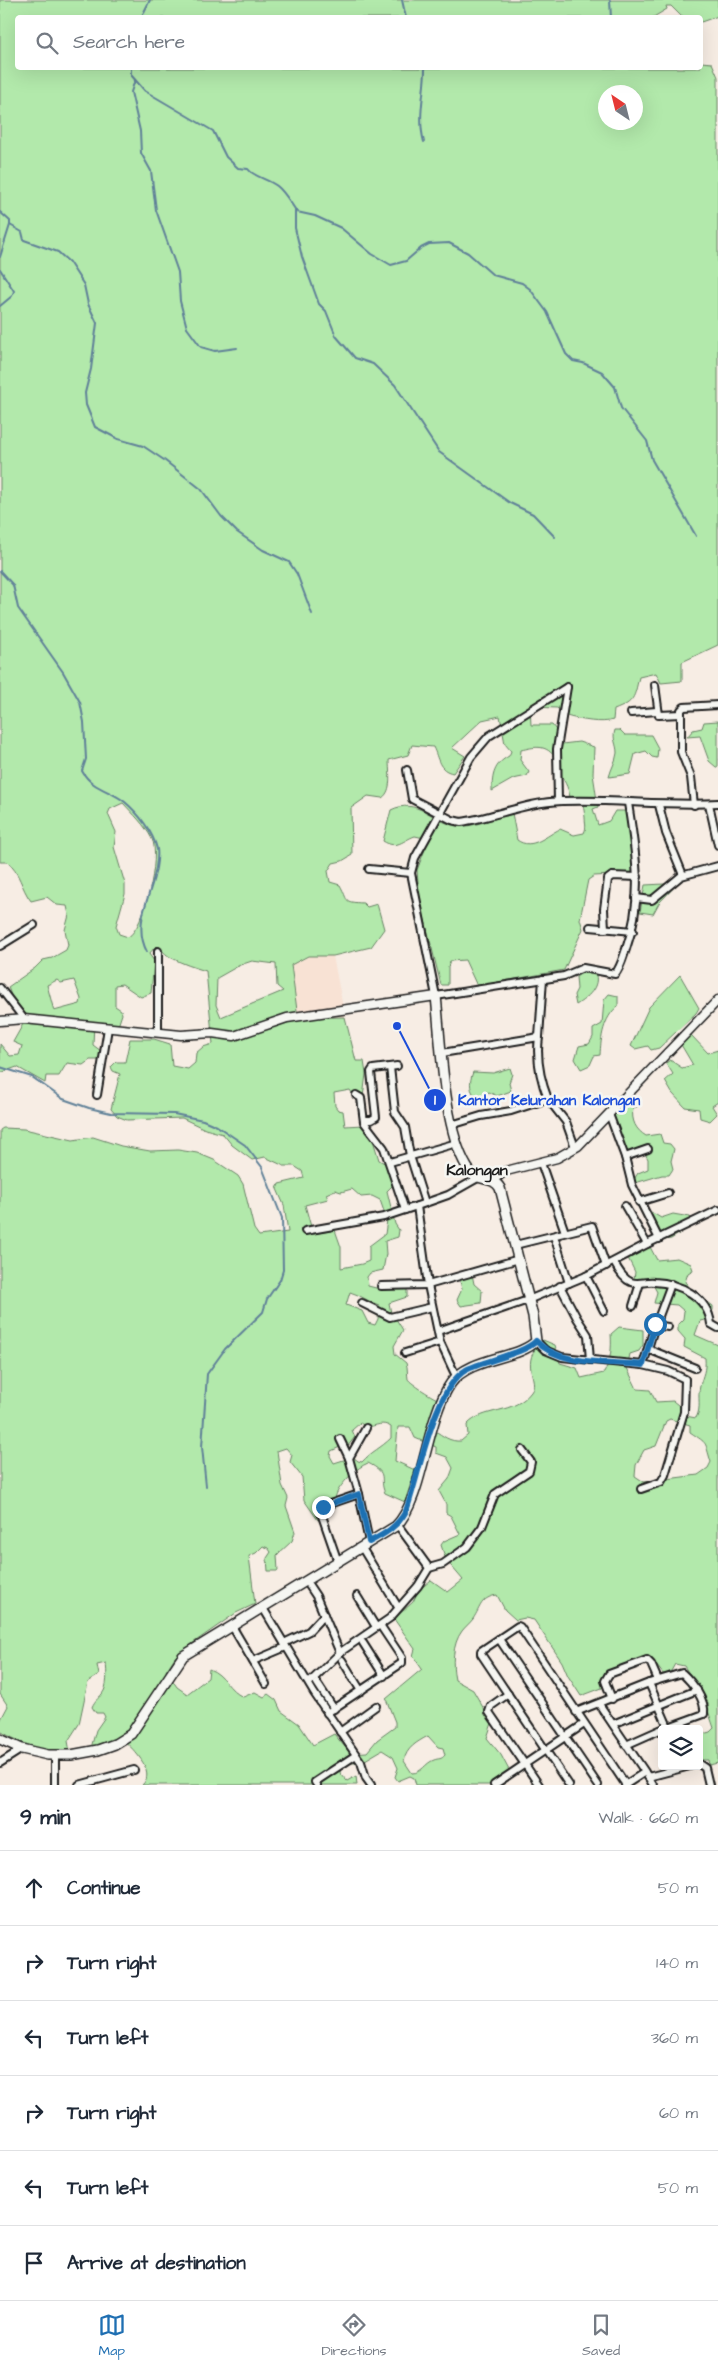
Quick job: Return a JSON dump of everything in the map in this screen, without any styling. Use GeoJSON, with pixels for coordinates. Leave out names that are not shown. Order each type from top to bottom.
{"type":"FeatureCollection","features":[{"type":"Feature","properties":{"kind":"main road"},"geometry":{"type":"LineString","coordinates":[[0,1739],[22,1748],[55,1755],[98,1750],[115,1744],[131,1734],[183,1656],[389,1532],[398,1524],[406,1511],[412,1494],[436,1413],[456,1376],[488,1360],[526,1348],[536,1341],[537,1335],[500,1188],[492,1180],[478,1178],[468,1169],[451,1125],[436,996]]}},
{"type":"Feature","properties":{"kind":"street"},"geometry":{"type":"LineString","coordinates":[[655,685],[657,711],[661,716],[681,714]]}},
{"type":"Feature","properties":{"kind":"street"},"geometry":{"type":"LineString","coordinates":[[436,996],[411,873],[415,858],[470,757],[479,746],[489,736],[567,687],[557,749],[558,801]]}},
{"type":"Feature","properties":{"kind":"street"},"geometry":{"type":"LineString","coordinates":[[694,805],[691,777],[680,747],[681,714],[683,708],[718,705]]}},
{"type":"Feature","properties":{"kind":"street"},"geometry":{"type":"LineString","coordinates":[[631,713],[657,711]]}},
{"type":"Feature","properties":{"kind":"street"},"geometry":{"type":"LineString","coordinates":[[407,770],[412,799],[439,814],[461,822],[538,803],[558,801],[659,805],[718,804]]}},
{"type":"Feature","properties":{"kind":"street"},"geometry":{"type":"LineString","coordinates":[[0,1021],[24,1019],[158,1033],[212,1033],[234,1036],[287,1018],[564,976],[583,968],[615,974],[633,931],[638,877],[634,828],[628,803]]}},
{"type":"Feature","properties":{"kind":"street"},"geometry":{"type":"LineString","coordinates":[[709,804],[718,845]]}},
{"type":"Feature","properties":{"kind":"street"},"geometry":{"type":"LineString","coordinates":[[659,805],[666,833],[683,875]]}},
{"type":"Feature","properties":{"kind":"street"},"geometry":{"type":"LineString","coordinates":[[636,898],[652,900],[683,875],[718,866]]}},
{"type":"Feature","properties":{"kind":"street"},"geometry":{"type":"LineString","coordinates":[[369,869],[411,873]]}},
{"type":"Feature","properties":{"kind":"street"},"geometry":{"type":"LineString","coordinates":[[605,929],[605,902],[608,879],[619,876],[638,877]]}},
{"type":"Feature","properties":{"kind":"street"},"geometry":{"type":"LineString","coordinates":[[0,946],[34,925]]}},
{"type":"Feature","properties":{"kind":"street"},"geometry":{"type":"LineString","coordinates":[[590,927],[633,931]]}},
{"type":"Feature","properties":{"kind":"street"},"geometry":{"type":"LineString","coordinates":[[158,951],[158,1033]]}},
{"type":"Feature","properties":{"kind":"street"},"geometry":{"type":"LineString","coordinates":[[543,979],[537,1051],[542,1083],[548,1099],[566,1122],[575,1147]]}},
{"type":"Feature","properties":{"kind":"street"},"geometry":{"type":"LineString","coordinates":[[0,988],[24,1019]]}},
{"type":"Feature","properties":{"kind":"street"},"geometry":{"type":"LineString","coordinates":[[492,1180],[506,1171],[557,1158],[575,1147],[718,1000]]}},
{"type":"Feature","properties":{"kind":"street"},"geometry":{"type":"LineString","coordinates":[[97,1095],[108,1028]]}},
{"type":"Feature","properties":{"kind":"street"},"geometry":{"type":"LineString","coordinates":[[442,1053],[539,1037]]}},
{"type":"Feature","properties":{"kind":"street"},"geometry":{"type":"LineString","coordinates":[[364,1120],[371,1120],[376,1116],[370,1072],[373,1069],[397,1066]]}},
{"type":"Feature","properties":{"kind":"street"},"geometry":{"type":"LineString","coordinates":[[390,1067],[395,1112],[405,1127],[410,1156],[425,1203]]}},
{"type":"Feature","properties":{"kind":"street"},"geometry":{"type":"LineString","coordinates":[[356,1095],[361,1098],[366,1127],[384,1148],[390,1162],[405,1210]]}},
{"type":"Feature","properties":{"kind":"street"},"geometry":{"type":"LineString","coordinates":[[451,1125],[481,1116],[511,1111],[548,1099]]}},
{"type":"Feature","properties":{"kind":"street"},"geometry":{"type":"LineString","coordinates":[[609,1114],[639,1202],[659,1239]]}},
{"type":"Feature","properties":{"kind":"street"},"geometry":{"type":"LineString","coordinates":[[390,1162],[457,1143]]}},
{"type":"Feature","properties":{"kind":"street"},"geometry":{"type":"LineString","coordinates":[[625,1157],[648,1149]]}},
{"type":"Feature","properties":{"kind":"street"},"geometry":{"type":"LineString","coordinates":[[541,1163],[565,1232]]}},
{"type":"Feature","properties":{"kind":"street"},"geometry":{"type":"LineString","coordinates":[[305,1232],[384,1217],[448,1195],[478,1178]]}},
{"type":"Feature","properties":{"kind":"street"},"geometry":{"type":"LineString","coordinates":[[639,1202],[668,1193]]}},
{"type":"Feature","properties":{"kind":"street"},"geometry":{"type":"LineString","coordinates":[[417,1206],[428,1285],[440,1342],[456,1376]]}},
{"type":"Feature","properties":{"kind":"street"},"geometry":{"type":"LineString","coordinates":[[625,1206],[647,1244]]}},
{"type":"Feature","properties":{"kind":"street"},"geometry":{"type":"LineString","coordinates":[[438,1331],[528,1300],[586,1276],[718,1210]]}},
{"type":"Feature","properties":{"kind":"street"},"geometry":{"type":"LineString","coordinates":[[515,1245],[592,1226],[606,1266]]}},
{"type":"Feature","properties":{"kind":"street"},"geometry":{"type":"LineString","coordinates":[[554,1236],[569,1282]]}},
{"type":"Feature","properties":{"kind":"street"},"geometry":{"type":"LineString","coordinates":[[381,1286],[428,1285],[518,1259]]}},
{"type":"Feature","properties":{"kind":"street"},"geometry":{"type":"LineString","coordinates":[[614,1262],[619,1273],[630,1282],[640,1284],[646,1282],[671,1284],[688,1290],[697,1297],[710,1315],[711,1324],[718,1328]]}},
{"type":"Feature","properties":{"kind":"street"},"geometry":{"type":"LineString","coordinates":[[586,1276],[604,1310]]}},
{"type":"Feature","properties":{"kind":"street"},"geometry":{"type":"LineString","coordinates":[[633,1306],[640,1284]]}},
{"type":"Feature","properties":{"kind":"street"},"geometry":{"type":"LineString","coordinates":[[643,1365],[671,1284]]}},
{"type":"Feature","properties":{"kind":"street"},"geometry":{"type":"LineString","coordinates":[[560,1286],[576,1318],[588,1335],[590,1360]]}},
{"type":"Feature","properties":{"kind":"street"},"geometry":{"type":"LineString","coordinates":[[362,1303],[390,1317],[432,1306]]}},
{"type":"Feature","properties":{"kind":"street"},"geometry":{"type":"LineString","coordinates":[[656,1324],[668,1327]]}},
{"type":"Feature","properties":{"kind":"street"},"geometry":{"type":"LineString","coordinates":[[536,1341],[545,1350],[557,1356],[643,1365],[682,1376],[686,1383],[682,1426],[665,1475],[661,1482],[641,1489]]}},
{"type":"Feature","properties":{"kind":"street"},"geometry":{"type":"LineString","coordinates":[[405,1353],[440,1342]]}},
{"type":"Feature","properties":{"kind":"street"},"geometry":{"type":"LineString","coordinates":[[648,1349],[695,1368]]}},
{"type":"Feature","properties":{"kind":"street"},"geometry":{"type":"LineString","coordinates":[[349,1458],[366,1428]]}},
{"type":"Feature","properties":{"kind":"street"},"geometry":{"type":"LineString","coordinates":[[340,1439],[349,1458],[359,1494],[365,1545],[398,1607]]}},
{"type":"Feature","properties":{"kind":"street"},"geometry":{"type":"LineString","coordinates":[[309,1683],[340,1653],[379,1628],[390,1618],[410,1596],[429,1568],[442,1564],[467,1547],[482,1527],[495,1494],[529,1471],[531,1462],[522,1450]]}},
{"type":"Feature","properties":{"kind":"street"},"geometry":{"type":"LineString","coordinates":[[338,1562],[320,1510],[324,1506],[359,1494]]}},
{"type":"Feature","properties":{"kind":"street"},"geometry":{"type":"LineString","coordinates":[[398,1524],[429,1568]]}},
{"type":"Feature","properties":{"kind":"street"},"geometry":{"type":"LineString","coordinates":[[306,1581],[316,1596],[340,1653]]}},
{"type":"Feature","properties":{"kind":"street"},"geometry":{"type":"LineString","coordinates":[[328,1713],[403,1662],[357,1596]]}},
{"type":"Feature","properties":{"kind":"street"},"geometry":{"type":"LineString","coordinates":[[264,1608],[285,1645],[356,1755],[371,1785]]}},
{"type":"Feature","properties":{"kind":"street"},"geometry":{"type":"LineString","coordinates":[[253,1661],[308,1631],[324,1615]]}},
{"type":"Feature","properties":{"kind":"street"},"geometry":{"type":"LineString","coordinates":[[232,1626],[266,1684]]}},
{"type":"Feature","properties":{"kind":"street"},"geometry":{"type":"LineString","coordinates":[[569,1785],[480,1652],[518,1626],[625,1785],[646,1775],[670,1770]]}},
{"type":"Feature","properties":{"kind":"street"},"geometry":{"type":"LineString","coordinates":[[498,1639],[598,1785]]}},
{"type":"Feature","properties":{"kind":"street"},"geometry":{"type":"LineString","coordinates":[[363,1643],[384,1676]]}},
{"type":"Feature","properties":{"kind":"street"},"geometry":{"type":"LineString","coordinates":[[342,1660],[361,1691]]}},
{"type":"Feature","properties":{"kind":"street"},"geometry":{"type":"LineString","coordinates":[[612,1699],[605,1681],[609,1674],[646,1660],[651,1664],[658,1680]]}},
{"type":"Feature","properties":{"kind":"street"},"geometry":{"type":"LineString","coordinates":[[576,1712],[649,1683],[682,1674],[697,1690],[705,1710],[704,1714],[674,1725]]}},
{"type":"Feature","properties":{"kind":"street"},"geometry":{"type":"LineString","coordinates":[[317,1683],[334,1709]]}},
{"type":"Feature","properties":{"kind":"street"},"geometry":{"type":"LineString","coordinates":[[649,1683],[665,1725]]}},
{"type":"Feature","properties":{"kind":"street"},"geometry":{"type":"LineString","coordinates":[[612,1724],[697,1690]]}},
{"type":"Feature","properties":{"kind":"street"},"geometry":{"type":"LineString","coordinates":[[508,1694],[491,1706],[489,1712],[539,1785]]}},
{"type":"Feature","properties":{"kind":"street"},"geometry":{"type":"LineString","coordinates":[[599,1704],[653,1785]]}},
{"type":"Feature","properties":{"kind":"street"},"geometry":{"type":"LineString","coordinates":[[340,1732],[376,1706]]}},
{"type":"Feature","properties":{"kind":"street"},"geometry":{"type":"LineString","coordinates":[[494,1785],[584,1724]]}},
{"type":"Feature","properties":{"kind":"street"},"geometry":{"type":"LineString","coordinates":[[626,1745],[658,1731]]}},
{"type":"Feature","properties":{"kind":"street"},"geometry":{"type":"LineString","coordinates":[[0,1763],[22,1748]]}},
{"type":"Feature","properties":{"kind":"street"},"geometry":{"type":"LineString","coordinates":[[55,1755],[55,1785]]}},
{"type":"Feature","properties":{"kind":"street"},"geometry":{"type":"LineString","coordinates":[[314,1784],[356,1755]]}},
{"type":"Feature","properties":{"kind":"street"},"geometry":{"type":"LineString","coordinates":[[703,1767],[709,1785]]}},
{"type":"Feature","properties":{"kind":"street"},"geometry":{"type":"LineString","coordinates":[[79,1785],[89,1784],[134,1770]]}},
{"type":"Feature","properties":{"kind":"street"},"geometry":{"type":"LineString","coordinates":[[111,1777],[113,1785]]}},
{"type":"Feature","properties":{"kind":"shaded area"},"geometry":{"type":"Polygon","coordinates":[[[308,956],[333,956],[345,1017],[298,1018],[291,964],[308,956]]]}},
{"type":"Feature","properties":{"kind":"green space"},"geometry":{"type":"Polygon","coordinates":[[[0,0],[718,0],[718,16],[703,21],[703,15],[680,15],[671,6],[666,6],[667,9],[657,15],[15,15],[15,70],[703,70],[703,62],[712,63],[718,77],[718,645],[682,662],[682,681],[661,683],[656,673],[639,677],[636,690],[630,702],[614,710],[613,720],[597,722],[565,715],[557,708],[530,707],[531,725],[552,725],[556,730],[556,739],[562,744],[579,742],[594,747],[593,774],[598,807],[593,809],[598,825],[609,821],[615,811],[627,811],[635,869],[631,874],[594,876],[588,880],[580,919],[583,929],[564,970],[477,986],[465,960],[450,961],[448,985],[441,985],[419,896],[417,870],[429,839],[415,836],[392,845],[383,841],[391,810],[409,806],[456,826],[468,826],[512,813],[517,840],[528,844],[539,841],[560,829],[574,835],[584,833],[585,829],[582,803],[570,797],[555,758],[551,752],[543,748],[535,747],[521,750],[520,760],[529,772],[527,776],[513,779],[492,791],[497,766],[509,756],[511,751],[505,744],[500,716],[482,720],[452,748],[465,756],[453,773],[448,772],[442,767],[433,747],[412,745],[408,755],[389,760],[390,781],[385,795],[382,798],[368,796],[351,808],[352,855],[342,861],[333,863],[328,871],[330,882],[340,885],[347,900],[363,903],[367,907],[377,904],[384,929],[371,947],[333,956],[308,956],[291,965],[298,1018],[345,1017],[356,1061],[364,1061],[366,1074],[363,1097],[357,1100],[350,1090],[334,1093],[335,1106],[338,1110],[343,1111],[345,1126],[363,1125],[373,1140],[379,1160],[388,1165],[394,1184],[387,1191],[395,1224],[399,1230],[398,1237],[385,1241],[386,1254],[383,1270],[370,1273],[367,1277],[368,1286],[376,1288],[407,1288],[407,1297],[389,1303],[392,1318],[396,1319],[403,1330],[394,1346],[395,1354],[406,1363],[408,1379],[428,1394],[440,1400],[434,1430],[450,1440],[461,1441],[468,1435],[467,1425],[474,1419],[481,1415],[507,1408],[524,1399],[533,1387],[530,1364],[532,1356],[543,1340],[555,1345],[560,1363],[577,1368],[581,1378],[604,1373],[611,1354],[611,1334],[619,1327],[643,1330],[643,1345],[639,1351],[630,1354],[627,1368],[637,1389],[650,1390],[656,1402],[673,1401],[683,1409],[680,1415],[696,1418],[699,1410],[699,1390],[705,1369],[705,1358],[684,1347],[685,1339],[678,1331],[678,1324],[683,1319],[684,1311],[677,1305],[654,1303],[657,1292],[650,1279],[634,1279],[635,1272],[628,1258],[650,1247],[657,1260],[677,1258],[691,1264],[693,1270],[688,1273],[685,1282],[693,1291],[713,1306],[713,1310],[705,1320],[700,1321],[695,1335],[718,1345],[718,1763],[709,1765],[708,1760],[703,1760],[703,1734],[710,1732],[714,1728],[702,1693],[684,1666],[675,1664],[671,1671],[664,1675],[649,1656],[605,1672],[602,1688],[581,1696],[568,1676],[562,1662],[534,1620],[525,1618],[516,1620],[505,1610],[497,1595],[491,1596],[484,1601],[473,1619],[462,1631],[456,1642],[453,1661],[455,1680],[473,1690],[492,1723],[487,1738],[501,1755],[510,1772],[490,1785],[416,1785],[414,1778],[410,1776],[398,1781],[395,1777],[398,1768],[393,1757],[382,1750],[360,1763],[350,1763],[341,1768],[340,1773],[347,1781],[356,1776],[357,1785],[142,1785],[147,1773],[145,1766],[136,1753],[121,1738],[91,1748],[96,1730],[105,1717],[103,1713],[96,1713],[92,1707],[104,1691],[107,1675],[106,1663],[97,1665],[99,1675],[88,1682],[79,1724],[68,1741],[70,1752],[51,1751],[34,1747],[0,1731],[0,1721],[8,1706],[0,1694],[0,1130],[3,1128],[24,1129],[73,1140],[93,1137],[121,1146],[150,1151],[178,1150],[197,1153],[214,1160],[238,1176],[243,1184],[254,1229],[259,1236],[288,1232],[284,1205],[277,1189],[279,1184],[304,1178],[302,1171],[294,1166],[284,1166],[265,1157],[252,1160],[232,1145],[223,1134],[205,1129],[182,1118],[127,1120],[117,1116],[111,1109],[120,1074],[113,1071],[111,1067],[116,1062],[125,1062],[130,1039],[154,1039],[170,1044],[172,1066],[188,1069],[195,1063],[196,1053],[203,1047],[213,1044],[206,971],[176,960],[158,948],[155,947],[149,954],[154,961],[151,993],[141,997],[122,984],[115,985],[115,1006],[121,1010],[122,1014],[118,1026],[94,1023],[93,1045],[101,1051],[99,1060],[90,1060],[83,1065],[67,1063],[59,1076],[46,1076],[45,1083],[17,1067],[0,1073],[0,1044],[10,1056],[19,1055],[22,1046],[13,1042],[22,1026],[24,1012],[12,998],[8,987],[43,960],[52,958],[66,950],[68,945],[65,930],[69,915],[67,906],[57,905],[47,897],[31,901],[18,875],[7,862],[0,862],[0,0]],[[123,803],[110,809],[108,814],[116,832],[114,847],[125,884],[125,894],[116,926],[119,934],[128,937],[140,921],[145,907],[153,875],[154,848],[152,839],[146,829],[123,803]],[[252,961],[240,965],[217,978],[216,1005],[221,1017],[283,991],[277,986],[276,964],[252,961]],[[57,980],[47,985],[54,1011],[80,1004],[81,999],[74,980],[61,983],[57,980]],[[352,1189],[341,1192],[335,1190],[326,1194],[328,1199],[305,1205],[313,1234],[335,1230],[341,1247],[341,1268],[369,1261],[369,1246],[385,1234],[387,1220],[380,1200],[372,1196],[361,1197],[352,1189]],[[350,1292],[346,1305],[362,1311],[368,1323],[375,1325],[378,1319],[379,1305],[350,1292]],[[670,1419],[666,1421],[656,1446],[644,1450],[636,1465],[635,1476],[644,1482],[698,1475],[708,1468],[711,1462],[705,1444],[690,1432],[690,1425],[670,1419]],[[360,1423],[352,1430],[355,1437],[347,1447],[340,1447],[331,1451],[330,1456],[334,1463],[353,1457],[362,1462],[391,1438],[391,1427],[388,1425],[382,1424],[367,1427],[360,1423]],[[398,1427],[395,1461],[415,1470],[405,1502],[385,1493],[381,1473],[368,1463],[355,1471],[345,1481],[339,1489],[330,1510],[318,1520],[304,1500],[302,1477],[290,1462],[292,1455],[286,1448],[277,1451],[282,1485],[288,1498],[286,1506],[295,1532],[292,1541],[277,1555],[278,1571],[268,1571],[267,1558],[271,1552],[268,1548],[263,1546],[256,1553],[249,1556],[255,1604],[236,1613],[175,1657],[166,1671],[177,1687],[187,1694],[208,1678],[209,1669],[219,1675],[234,1691],[243,1697],[255,1692],[264,1697],[268,1694],[276,1700],[281,1711],[299,1724],[313,1745],[334,1734],[350,1753],[367,1752],[377,1740],[395,1727],[395,1722],[386,1699],[422,1669],[413,1656],[415,1649],[394,1619],[413,1602],[418,1591],[431,1580],[448,1592],[463,1580],[446,1560],[441,1545],[444,1541],[460,1534],[451,1516],[446,1513],[446,1504],[439,1491],[449,1479],[453,1468],[447,1457],[436,1453],[436,1447],[415,1438],[410,1427],[398,1427]],[[428,1736],[416,1743],[407,1752],[404,1761],[412,1773],[445,1755],[443,1748],[438,1747],[428,1736]]]}},
{"type":"Feature","properties":{"kind":"green space"},"geometry":{"type":"Polygon","coordinates":[[[718,721],[718,767],[716,767],[709,761],[700,736],[687,737],[693,730],[702,728],[704,722],[718,721]]]}},
{"type":"Feature","properties":{"kind":"green space"},"geometry":{"type":"Polygon","coordinates":[[[615,730],[620,730],[625,735],[651,735],[658,748],[657,758],[652,757],[646,751],[635,754],[630,774],[609,777],[617,753],[614,736],[615,730]]]}},
{"type":"Feature","properties":{"kind":"green space"},"geometry":{"type":"Polygon","coordinates":[[[681,880],[659,903],[653,914],[640,912],[645,885],[664,884],[681,880]]]}},
{"type":"Feature","properties":{"kind":"green space"},"geometry":{"type":"Polygon","coordinates":[[[584,971],[595,972],[595,987],[592,992],[576,1005],[574,995],[577,989],[576,977],[584,971]]]}},
{"type":"Feature","properties":{"kind":"green space"},"geometry":{"type":"Polygon","coordinates":[[[680,975],[699,1008],[696,1013],[659,1048],[651,1050],[648,1046],[635,1049],[631,1046],[649,1007],[680,975]]]}},
{"type":"Feature","properties":{"kind":"green space"},"geometry":{"type":"Polygon","coordinates":[[[609,994],[618,996],[618,1006],[606,1022],[602,1035],[600,1055],[594,1056],[590,1065],[581,1069],[575,1059],[579,1046],[589,1044],[593,1037],[593,1029],[602,1024],[604,1000],[609,994]]]}},
{"type":"Feature","properties":{"kind":"green space"},"geometry":{"type":"Polygon","coordinates":[[[691,1035],[708,1053],[718,1050],[718,1102],[712,1106],[717,1114],[710,1121],[700,1118],[699,1109],[685,1107],[672,1093],[665,1081],[673,1074],[666,1063],[670,1060],[682,1068],[693,1065],[680,1043],[691,1035]]]}},
{"type":"Feature","properties":{"kind":"green space"},"geometry":{"type":"Polygon","coordinates":[[[510,1068],[512,1074],[509,1083],[511,1091],[497,1096],[489,1092],[478,1099],[475,1096],[471,1087],[473,1072],[493,1073],[510,1068]]]}},
{"type":"Feature","properties":{"kind":"green space"},"geometry":{"type":"Polygon","coordinates":[[[635,1098],[639,1106],[633,1108],[633,1117],[639,1131],[646,1136],[660,1134],[663,1143],[670,1144],[674,1149],[671,1161],[673,1169],[669,1175],[662,1175],[635,1183],[633,1181],[638,1173],[648,1169],[648,1159],[643,1150],[627,1154],[611,1113],[629,1099],[635,1098]]]}},
{"type":"Feature","properties":{"kind":"green space"},"geometry":{"type":"Polygon","coordinates":[[[646,1209],[661,1218],[673,1214],[690,1217],[694,1224],[671,1239],[657,1241],[646,1209]]]}},
{"type":"Feature","properties":{"kind":"green space"},"geometry":{"type":"Polygon","coordinates":[[[472,1274],[474,1284],[482,1291],[481,1303],[461,1306],[457,1300],[462,1289],[459,1278],[472,1274]]]}},
{"type":"Feature","properties":{"kind":"waterway"},"geometry":{"type":"LineString","coordinates":[[142,15],[150,0]]}},
{"type":"Feature","properties":{"kind":"waterway"},"geometry":{"type":"LineString","coordinates":[[402,0],[405,15]]}},
{"type":"Feature","properties":{"kind":"waterway"},"geometry":{"type":"LineString","coordinates":[[610,0],[611,15]]}},
{"type":"Feature","properties":{"kind":"waterway"},"geometry":{"type":"LineString","coordinates":[[131,70],[131,75],[145,91],[213,131],[226,157],[238,168],[248,169],[277,186],[283,191],[297,212],[315,216],[341,228],[372,254],[391,265],[406,261],[421,248],[429,244],[449,243],[468,253],[493,275],[522,283],[530,289],[547,312],[566,354],[573,361],[583,363],[602,372],[615,387],[621,408],[647,441],[652,460],[696,536]]}},
{"type":"Feature","properties":{"kind":"waterway"},"geometry":{"type":"LineString","coordinates":[[424,142],[421,114],[425,70]]}},
{"type":"Feature","properties":{"kind":"waterway"},"geometry":{"type":"LineString","coordinates":[[135,80],[131,92],[140,131],[141,153],[151,171],[156,210],[178,272],[180,301],[187,328],[201,347],[215,351],[237,348]]}},
{"type":"Feature","properties":{"kind":"waterway"},"geometry":{"type":"LineString","coordinates":[[295,210],[295,228],[302,257],[319,304],[326,311],[336,336],[355,358],[373,364],[395,385],[439,452],[510,503],[533,514],[555,537]]}},
{"type":"Feature","properties":{"kind":"waterway"},"geometry":{"type":"LineString","coordinates":[[0,212],[10,221],[0,257]]}},
{"type":"Feature","properties":{"kind":"waterway"},"geometry":{"type":"LineString","coordinates":[[10,225],[22,232],[24,240],[58,252],[69,262],[84,285],[88,304],[97,323],[91,369],[85,393],[86,405],[95,427],[118,439],[143,446],[164,460],[201,489],[221,516],[237,532],[263,550],[289,562],[297,574],[312,614]]}},
{"type":"Feature","properties":{"kind":"waterway"},"geometry":{"type":"LineString","coordinates":[[0,269],[14,291],[12,296],[0,306]]}},
{"type":"Feature","properties":{"kind":"waterway"},"geometry":{"type":"LineString","coordinates":[[0,571],[13,585],[18,608],[63,672],[80,702],[84,722],[86,759],[82,771],[91,782],[130,806],[140,817],[155,843],[157,849],[156,868],[144,910],[141,931],[147,952]]}},
{"type":"Feature","properties":{"kind":"waterway"},"geometry":{"type":"LineString","coordinates":[[0,1067],[32,1077],[63,1099],[89,1108],[111,1113],[174,1114],[203,1120],[217,1126],[245,1145],[262,1167],[282,1218],[283,1270],[280,1280],[267,1299],[263,1312],[225,1349],[207,1374],[202,1447],[206,1486]]}},
{"type":"Feature","properties":{"kind":"place","name":"Kantor Kelurahan Kalongan"},"geometry":{"type":"Point","coordinates":[397,1026]}},
{"type":"Feature","properties":{"kind":"district","name":"Kalongan"},"geometry":{"type":"Point","coordinates":[477,1170]}},
{"type":"Feature","properties":{"kind":"route"},"geometry":{"type":"LineString","coordinates":[[323,1507],[359,1494],[369,1542],[389,1532],[406,1511],[436,1413],[456,1376],[488,1360],[531,1346],[536,1341],[545,1350],[562,1358],[643,1365],[655,1324]]}}]}
